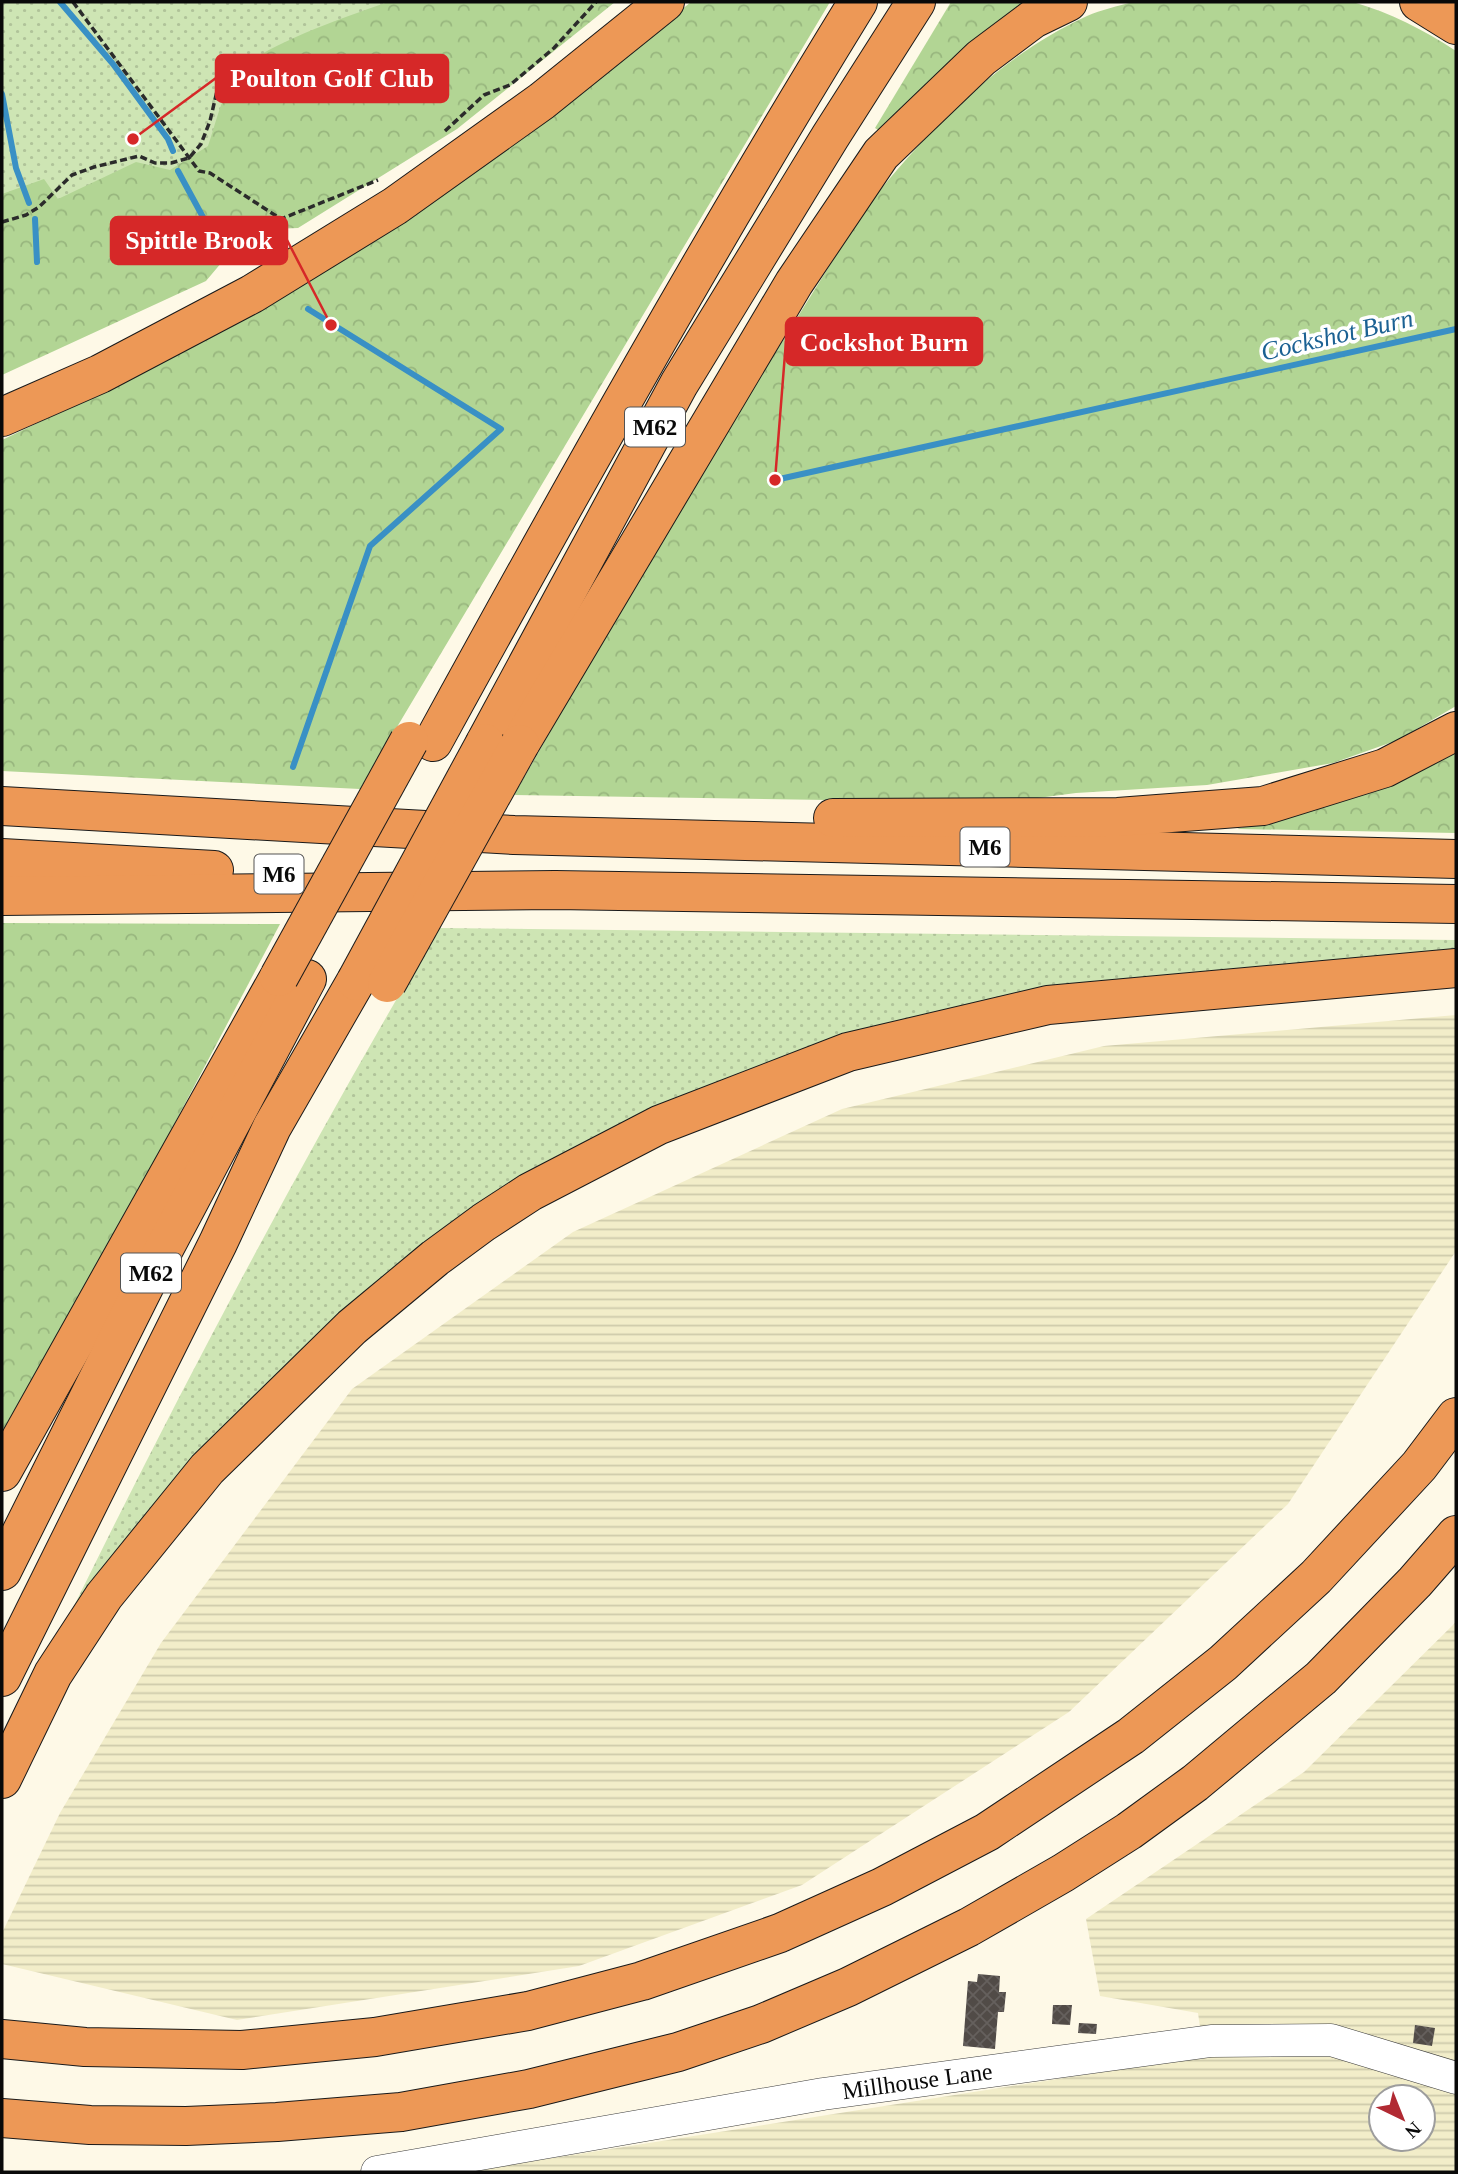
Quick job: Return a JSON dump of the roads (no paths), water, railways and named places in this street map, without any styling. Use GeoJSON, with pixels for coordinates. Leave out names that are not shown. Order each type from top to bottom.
{"type":"FeatureCollection","features":[{"type":"Feature","properties":{"kind":"highway"},"geometry":{"type":"LineString","coordinates":[[2,417],[100,374],[240,300],[395,206],[542,101],[665,2]]}},
{"type":"Feature","properties":{"kind":"highway","name":"M62"},"geometry":{"type":"LineString","coordinates":[[2,1571],[152,1271],[293,978],[421,741],[523,579],[794,105],[858,2]]}},
{"type":"Feature","properties":{"kind":"highway","name":"M62"},"geometry":{"type":"LineString","coordinates":[[2,1677],[218,1243],[372,982],[503,744],[679,384],[916,2]]}},
{"type":"Feature","properties":{"kind":"highway"},"geometry":{"type":"LineString","coordinates":[[503,744],[794,283],[881,154],[981,58],[1033,19],[1068,2]]}},
{"type":"Feature","properties":{"kind":"highway"},"geometry":{"type":"LineString","coordinates":[[1419,2],[1456,25]]}},
{"type":"Feature","properties":{"kind":"highway"},"geometry":{"type":"LineString","coordinates":[[513,835],[753,818],[1118,817],[1263,806],[1385,768],[1456,731]]}},
{"type":"Feature","properties":{"kind":"highway","name":"M6"},"geometry":{"type":"LineString","coordinates":[[2,806],[513,835],[1456,859]]}},
{"type":"Feature","properties":{"kind":"highway","name":"M6"},"geometry":{"type":"LineString","coordinates":[[2,858],[555,890],[1456,904]]}},
{"type":"Feature","properties":{"kind":"highway"},"geometry":{"type":"LineString","coordinates":[[2,896],[555,890]]}},
{"type":"Feature","properties":{"kind":"highway"},"geometry":{"type":"LineString","coordinates":[[2,1779],[53,1674],[104,1596],[207,1469],[352,1327],[435,1258],[530,1192],[659,1125],[848,1052],[1048,1004],[1456,968]]}},
{"type":"Feature","properties":{"kind":"highway"},"geometry":{"type":"LineString","coordinates":[[2,1472],[293,978]]}},
{"type":"Feature","properties":{"kind":"highway"},"geometry":{"type":"LineString","coordinates":[[2,2039],[85,2048],[242,2050],[375,2037],[528,2011],[642,1981],[780,1933],[882,1886],[987,1832],[1131,1736],[1223,1663],[1316,1577],[1419,1466],[1456,1417]]}},
{"type":"Feature","properties":{"kind":"highway"},"geometry":{"type":"LineString","coordinates":[[2,2118],[90,2125],[186,2126],[401,2112],[529,2089],[678,2052],[761,2024],[848,1987],[969,1927],[1129,1832],[1195,1783],[1321,1678],[1415,1582],[1456,1535]]}},
{"type":"Feature","properties":{"kind":"street","name":"Millhouse Lane"},"geometry":{"type":"LineString","coordinates":[[377,2172],[823,2094],[1211,2041],[1331,2040],[1456,2078]]}},
{"type":"Feature","properties":{"kind":"waterway"},"geometry":{"type":"LineString","coordinates":[[60,2],[113,64],[168,139],[173,151]]}},
{"type":"Feature","properties":{"kind":"waterway"},"geometry":{"type":"LineString","coordinates":[[2,94],[16,168],[29,203]]}},
{"type":"Feature","properties":{"kind":"waterway"},"geometry":{"type":"LineString","coordinates":[[178,171],[204,219],[237,256]]}},
{"type":"Feature","properties":{"kind":"waterway"},"geometry":{"type":"LineString","coordinates":[[35,219],[37,262]]}},
{"type":"Feature","properties":{"kind":"waterway","name":"Cockshot Burn"},"geometry":{"type":"LineString","coordinates":[[293,767],[370,546],[501,429],[308,309]]}},
{"type":"Feature","properties":{"kind":"waterway","name":"Cockshot Burn"},"geometry":{"type":"LineString","coordinates":[[775,480],[1456,329]]}},
{"type":"Feature","properties":{"kind":"place","name":"Poulton Golf Club"},"geometry":{"type":"Point","coordinates":[133,139]}},
{"type":"Feature","properties":{"kind":"place","name":"Spittle Brook"},"geometry":{"type":"Point","coordinates":[331,325]}},
{"type":"Feature","properties":{"kind":"place","name":"Cockshot Burn"},"geometry":{"type":"Point","coordinates":[775,480]}}]}
